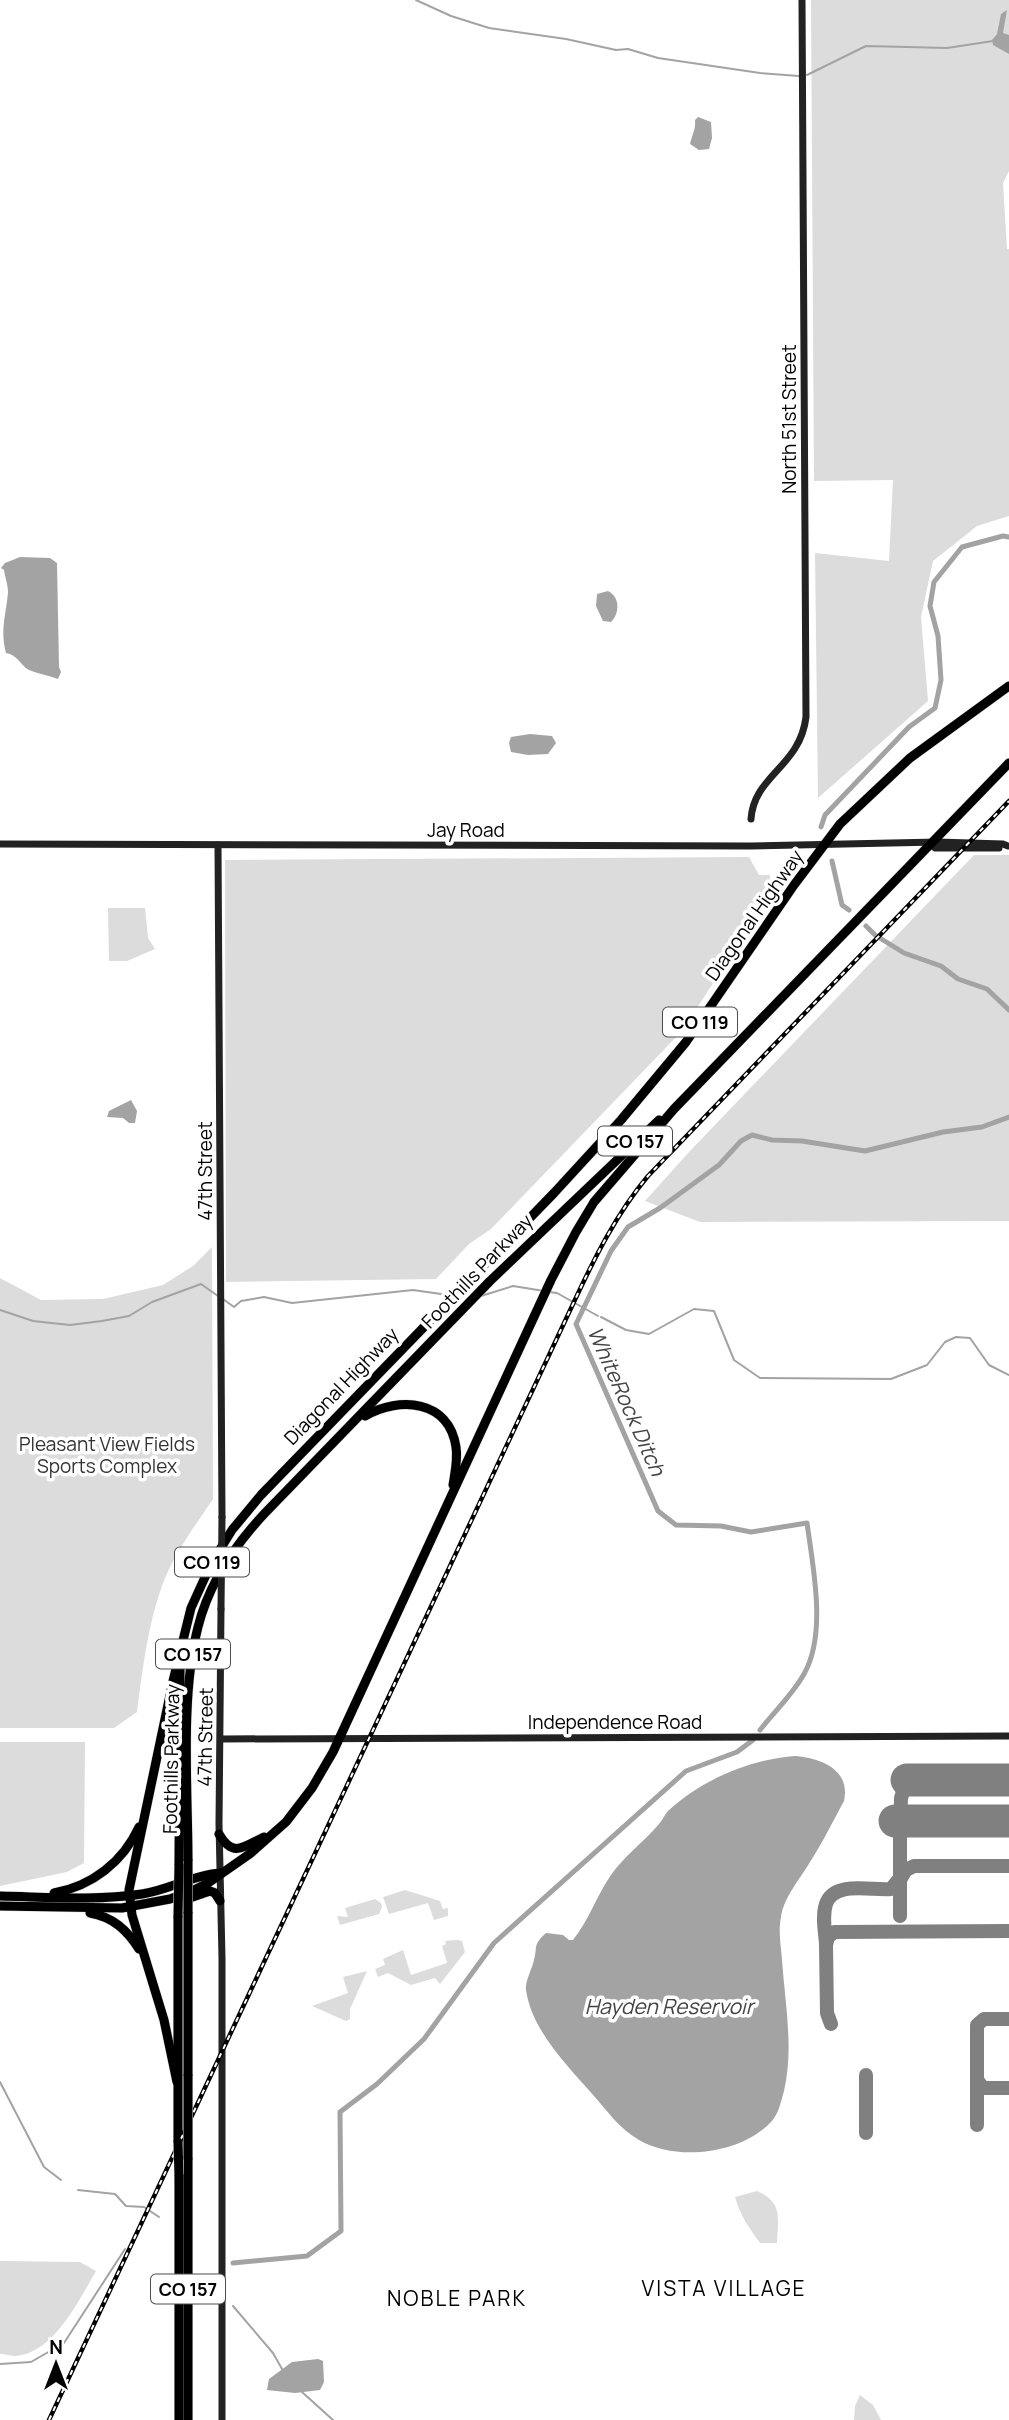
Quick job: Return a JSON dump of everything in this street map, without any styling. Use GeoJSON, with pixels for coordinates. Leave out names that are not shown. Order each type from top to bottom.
{"type":"FeatureCollection","features":[{"type":"Feature","properties":{"kind":"highway","name":"Diagonal Highway"},"geometry":{"type":"LineString","coordinates":[[183,1640],[191,1608],[204,1577],[232,1530],[261,1495],[594,1150],[663,1071],[840,824],[909,758],[1009,686]]}},
{"type":"Feature","properties":{"kind":"highway","name":"CO 119"},"geometry":{"type":"LineString","coordinates":[[0,1906],[71,1909],[131,1907],[194,1890],[251,1853],[292,1815],[312,1788],[339,1738],[551,1280],[576,1231],[599,1196],[694,1088],[1009,763]]}},
{"type":"Feature","properties":{"kind":"highway","name":"Foothills Parkway"},"geometry":{"type":"LineString","coordinates":[[183,1863],[189,1690],[195,1640],[203,1611],[220,1572],[242,1538],[490,1281],[694,1088]]}},
{"type":"Feature","properties":{"kind":"highway"},"geometry":{"type":"LineString","coordinates":[[355,1422],[380,1409],[400,1404],[420,1405],[438,1414],[450,1429],[456,1444],[457,1458],[451,1495]]}},
{"type":"Feature","properties":{"kind":"highway","name":"CO 119"},"geometry":{"type":"LineString","coordinates":[[0,1896],[33,1897],[75,1888],[103,1873],[127,1848],[143,1819],[183,1640]]}},
{"type":"Feature","properties":{"kind":"highway","name":"Foothills Parkway"},"geometry":{"type":"LineString","coordinates":[[183,1640],[179,1680],[188,2076],[188,2420]]}},
{"type":"Feature","properties":{"kind":"highway"},"geometry":{"type":"LineString","coordinates":[[143,1819],[129,1896],[169,2039],[177,2082]]}},
{"type":"Feature","properties":{"kind":"highway"},"geometry":{"type":"LineString","coordinates":[[219,1833],[226,1845],[233,1849],[272,1835]]}},
{"type":"Feature","properties":{"kind":"highway"},"geometry":{"type":"LineString","coordinates":[[33,1897],[129,1896],[159,1891],[220,1872]]}},
{"type":"Feature","properties":{"kind":"highway"},"geometry":{"type":"LineString","coordinates":[[141,1906],[160,1907],[210,1891],[215,1893],[220,1901]]}},
{"type":"Feature","properties":{"kind":"highway"},"geometry":{"type":"LineString","coordinates":[[17,1906],[31,1910],[92,1914],[109,1918],[129,1935],[146,1963]]}},
{"type":"Feature","properties":{"kind":"highway","name":"Foothills Parkway"},"geometry":{"type":"LineString","coordinates":[[179,2420],[177,2082],[183,1914]]}},
{"type":"Feature","properties":{"kind":"street","name":"North 51st Street"},"geometry":{"type":"LineString","coordinates":[[751,820],[757,795],[798,747],[806,717],[802,0]]}},
{"type":"Feature","properties":{"kind":"street","name":"Jay Road"},"geometry":{"type":"LineString","coordinates":[[0,844],[824,845],[938,842],[1008,846]]}},
{"type":"Feature","properties":{"kind":"street","name":"47th Street"},"geometry":{"type":"LineString","coordinates":[[218,845],[222,1517],[222,1739],[219,1833],[222,2420]]}},
{"type":"Feature","properties":{"kind":"street","name":"Independence Road"},"geometry":{"type":"LineString","coordinates":[[222,1739],[1009,1736]]}},
{"type":"Feature","properties":{"kind":"green space"},"geometry":{"type":"Polygon","coordinates":[[[811,0],[1009,0],[1009,171],[1003,183],[1009,249],[1009,516],[977,526],[933,561],[921,617],[928,701],[818,798],[815,553],[889,561],[893,480],[814,481],[811,0]]]}},
{"type":"Feature","properties":{"kind":"green space"},"geometry":{"type":"Polygon","coordinates":[[[974,855],[1009,855],[1009,1221],[700,1222],[645,1201],[689,1152],[974,855]]]}},
{"type":"Feature","properties":{"kind":"green space"},"geometry":{"type":"Polygon","coordinates":[[[749,857],[759,875],[770,875],[769,897],[682,1031],[491,1229],[469,1244],[436,1279],[226,1282],[225,860],[749,857]]]}},
{"type":"Feature","properties":{"kind":"green space"},"geometry":{"type":"Polygon","coordinates":[[[108,908],[145,908],[148,938],[155,949],[127,961],[109,961],[108,908]]]}},
{"type":"Feature","properties":{"kind":"green space","name":"Pleasant View Fields Sports Complex"},"geometry":{"type":"Polygon","coordinates":[[[212,1247],[213,1499],[175,1557],[159,1594],[147,1644],[137,1712],[114,1728],[0,1728],[0,1278],[41,1300],[103,1299],[163,1285],[193,1266],[212,1247]]]}},
{"type":"Feature","properties":{"kind":"green space"},"geometry":{"type":"Polygon","coordinates":[[[0,1742],[85,1742],[84,1863],[67,1872],[0,1886],[0,1742]]]}},
{"type":"Feature","properties":{"kind":"green space"},"geometry":{"type":"Polygon","coordinates":[[[405,1890],[440,1901],[443,1909],[448,1908],[448,1916],[434,1920],[428,1903],[389,1914],[383,1897],[405,1890]]]}},
{"type":"Feature","properties":{"kind":"green space"},"geometry":{"type":"Polygon","coordinates":[[[375,1899],[381,1903],[379,1914],[340,1925],[337,1916],[348,1917],[345,1908],[375,1899]]]}},
{"type":"Feature","properties":{"kind":"green space"},"geometry":{"type":"Polygon","coordinates":[[[445,1941],[462,1941],[465,1952],[440,1984],[435,1978],[411,1985],[388,1973],[378,1977],[375,1969],[385,1965],[383,1959],[403,1950],[411,1975],[447,1963],[442,1946],[446,1944],[445,1941]]]}},
{"type":"Feature","properties":{"kind":"green space"},"geometry":{"type":"Polygon","coordinates":[[[367,1971],[350,2009],[350,2019],[346,2021],[312,2006],[348,1993],[343,1977],[367,1971]]]}},
{"type":"Feature","properties":{"kind":"green space"},"geometry":{"type":"Polygon","coordinates":[[[757,2191],[775,2206],[778,2218],[777,2243],[760,2243],[737,2204],[735,2197],[757,2191]]]}},
{"type":"Feature","properties":{"kind":"green space"},"geometry":{"type":"Polygon","coordinates":[[[0,2261],[80,2262],[96,2271],[64,2323],[42,2346],[30,2353],[14,2356],[0,2354],[0,2261]]]}},
{"type":"Feature","properties":{"kind":"green space"},"geometry":{"type":"Polygon","coordinates":[[[860,2395],[873,2405],[881,2420],[854,2420],[855,2406],[860,2395]]]}},
{"type":"Feature","properties":{"kind":"water"},"geometry":{"type":"Polygon","coordinates":[[[1007,10],[1003,33],[1009,35],[1009,54],[993,45],[992,40],[997,34],[1001,14],[1007,10]]]}},
{"type":"Feature","properties":{"kind":"water"},"geometry":{"type":"Polygon","coordinates":[[[698,117],[711,122],[712,138],[709,149],[699,150],[690,144],[698,117]]]}},
{"type":"Feature","properties":{"kind":"water"},"geometry":{"type":"Polygon","coordinates":[[[20,557],[50,558],[57,563],[61,672],[58,679],[29,670],[6,653],[3,629],[8,589],[4,570],[1,568],[5,563],[20,557]]]}},
{"type":"Feature","properties":{"kind":"water"},"geometry":{"type":"Polygon","coordinates":[[[608,591],[617,601],[616,614],[611,622],[603,621],[596,606],[597,594],[608,591]]]}},
{"type":"Feature","properties":{"kind":"water"},"geometry":{"type":"Polygon","coordinates":[[[530,734],[552,736],[556,743],[548,754],[511,752],[511,737],[530,734]]]}},
{"type":"Feature","properties":{"kind":"water"},"geometry":{"type":"Polygon","coordinates":[[[131,1100],[137,1111],[135,1123],[129,1123],[123,1118],[107,1117],[109,1111],[131,1100]]]}},
{"type":"Feature","properties":{"kind":"water","name":"Hayden Reservoir"},"geometry":{"type":"Polygon","coordinates":[[[795,1756],[814,1759],[832,1767],[843,1781],[845,1790],[844,1801],[789,1895],[781,1917],[780,1938],[789,2042],[787,2075],[780,2107],[772,2121],[759,2132],[727,2147],[690,2152],[654,2147],[632,2136],[620,2125],[562,2060],[535,2020],[526,1990],[537,1944],[546,1933],[563,1935],[573,1940],[616,1868],[681,1800],[727,1773],[761,1762],[795,1756]]]}},
{"type":"Feature","properties":{"kind":"water"},"geometry":{"type":"Polygon","coordinates":[[[318,2359],[323,2361],[324,2382],[320,2390],[295,2393],[267,2390],[269,2379],[292,2362],[318,2359]]]}},
{"type":"Feature","properties":{"kind":"waterway"},"geometry":{"type":"LineString","coordinates":[[416,0],[451,16],[489,28],[566,39],[616,50],[628,49],[658,58],[799,76]]}},
{"type":"Feature","properties":{"kind":"waterway"},"geometry":{"type":"LineString","coordinates":[[807,75],[866,46],[947,48],[993,41]]}},
{"type":"Feature","properties":{"kind":"waterway","name":"WhiteRock Ditch"},"geometry":{"type":"LineString","coordinates":[[821,827],[825,815],[909,727],[935,708],[941,680],[938,636],[930,606],[934,582],[962,547],[1003,536],[1009,537]]}},
{"type":"Feature","properties":{"kind":"waterway","name":"WhiteRock Ditch"},"geometry":{"type":"LineString","coordinates":[[832,861],[842,905],[849,910]]}},
{"type":"Feature","properties":{"kind":"waterway","name":"WhiteRock Ditch"},"geometry":{"type":"LineString","coordinates":[[866,926],[875,935],[904,953],[941,966],[958,979],[987,989],[1009,1010]]}},
{"type":"Feature","properties":{"kind":"waterway","name":"WhiteRock Ditch"},"geometry":{"type":"LineString","coordinates":[[760,1730],[794,1689],[811,1658],[817,1620],[815,1580],[807,1523],[751,1532],[721,1526],[676,1525],[658,1511],[576,1324],[611,1251],[628,1227],[660,1208],[719,1165],[741,1141],[752,1135],[772,1140],[802,1141],[865,1151],[943,1132],[982,1127],[1009,1117]]}},
{"type":"Feature","properties":{"kind":"waterway"},"geometry":{"type":"LineString","coordinates":[[0,1310],[33,1321],[70,1325],[129,1316],[152,1302],[201,1284],[218,1296]]}},
{"type":"Feature","properties":{"kind":"waterway"},"geometry":{"type":"LineString","coordinates":[[481,1296],[513,1286],[544,1291]]}},
{"type":"Feature","properties":{"kind":"waterway"},"geometry":{"type":"LineString","coordinates":[[223,1299],[234,1307],[241,1301],[264,1297],[292,1303],[413,1290],[448,1295]]}},
{"type":"Feature","properties":{"kind":"waterway"},"geometry":{"type":"LineString","coordinates":[[549,1292],[557,1293],[598,1316]]}},
{"type":"Feature","properties":{"kind":"waterway"},"geometry":{"type":"LineString","coordinates":[[601,1317],[626,1330],[649,1334],[694,1309],[714,1311],[734,1360],[760,1378],[891,1379],[927,1365],[945,1342],[956,1337],[970,1338],[989,1365],[1009,1375]]}},
{"type":"Feature","properties":{"kind":"waterway"},"geometry":{"type":"LineString","coordinates":[[233,2263],[307,2256],[341,2231],[340,2112],[377,2084],[424,2039],[494,1943],[686,1771],[737,1752],[753,1740]]}},
{"type":"Feature","properties":{"kind":"waterway"},"geometry":{"type":"LineString","coordinates":[[0,2082],[44,2167],[61,2180]]}},
{"type":"Feature","properties":{"kind":"waterway"},"geometry":{"type":"LineString","coordinates":[[78,2190],[115,2194],[126,2206],[144,2207],[159,2217]]}},
{"type":"Feature","properties":{"kind":"waterway"},"geometry":{"type":"LineString","coordinates":[[0,2364],[31,2362],[64,2343],[125,2249]]}},
{"type":"Feature","properties":{"kind":"waterway"},"geometry":{"type":"LineString","coordinates":[[233,2306],[273,2353],[282,2369]]}},
{"type":"Feature","properties":{"kind":"waterway"},"geometry":{"type":"LineString","coordinates":[[302,2392],[333,2420]]}},
{"type":"Feature","properties":{"kind":"taxiway"},"geometry":{"type":"LineString","coordinates":[[900,1834],[901,1798],[907,1780]]}},
{"type":"Feature","properties":{"kind":"taxiway"},"geometry":{"type":"LineString","coordinates":[[900,1916],[900,1834],[909,1824],[918,1822]]}},
{"type":"Feature","properties":{"kind":"taxiway"},"geometry":{"type":"LineString","coordinates":[[900,1880],[906,1870],[914,1866],[1009,1866]]}},
{"type":"Feature","properties":{"kind":"taxiway"},"geometry":{"type":"LineString","coordinates":[[826,1943],[824,1914],[830,1897],[845,1889],[891,1889],[900,1878]]}},
{"type":"Feature","properties":{"kind":"taxiway"},"geometry":{"type":"LineString","coordinates":[[831,2024],[827,2013],[826,1945],[828,1937],[834,1932],[1009,1931]]}},
{"type":"Feature","properties":{"kind":"taxiway"},"geometry":{"type":"LineString","coordinates":[[977,2125],[977,2025],[984,2019],[1009,2019]]}},
{"type":"Feature","properties":{"kind":"taxiway"},"geometry":{"type":"LineString","coordinates":[[866,2075],[866,2133]]}},
{"type":"Feature","properties":{"kind":"taxiway"},"geometry":{"type":"LineString","coordinates":[[977,2080],[983,2088],[1009,2088]]}},
{"type":"Feature","properties":{"kind":"runway"},"geometry":{"type":"LineString","coordinates":[[907,1780],[1009,1780]]}},
{"type":"Feature","properties":{"kind":"runway"},"geometry":{"type":"LineString","coordinates":[[895,1821],[1009,1821]]}},
{"type":"Feature","properties":{"kind":"railway"},"geometry":{"type":"LineString","coordinates":[[49,2420],[581,1287],[616,1221],[648,1176],[1009,801]]}},
{"type":"Feature","properties":{"kind":"district","name":"VISTA VILLAGE"},"geometry":{"type":"Point","coordinates":[724,2288]}},
{"type":"Feature","properties":{"kind":"district","name":"NOBLE PARK"},"geometry":{"type":"Point","coordinates":[457,2298]}}]}
